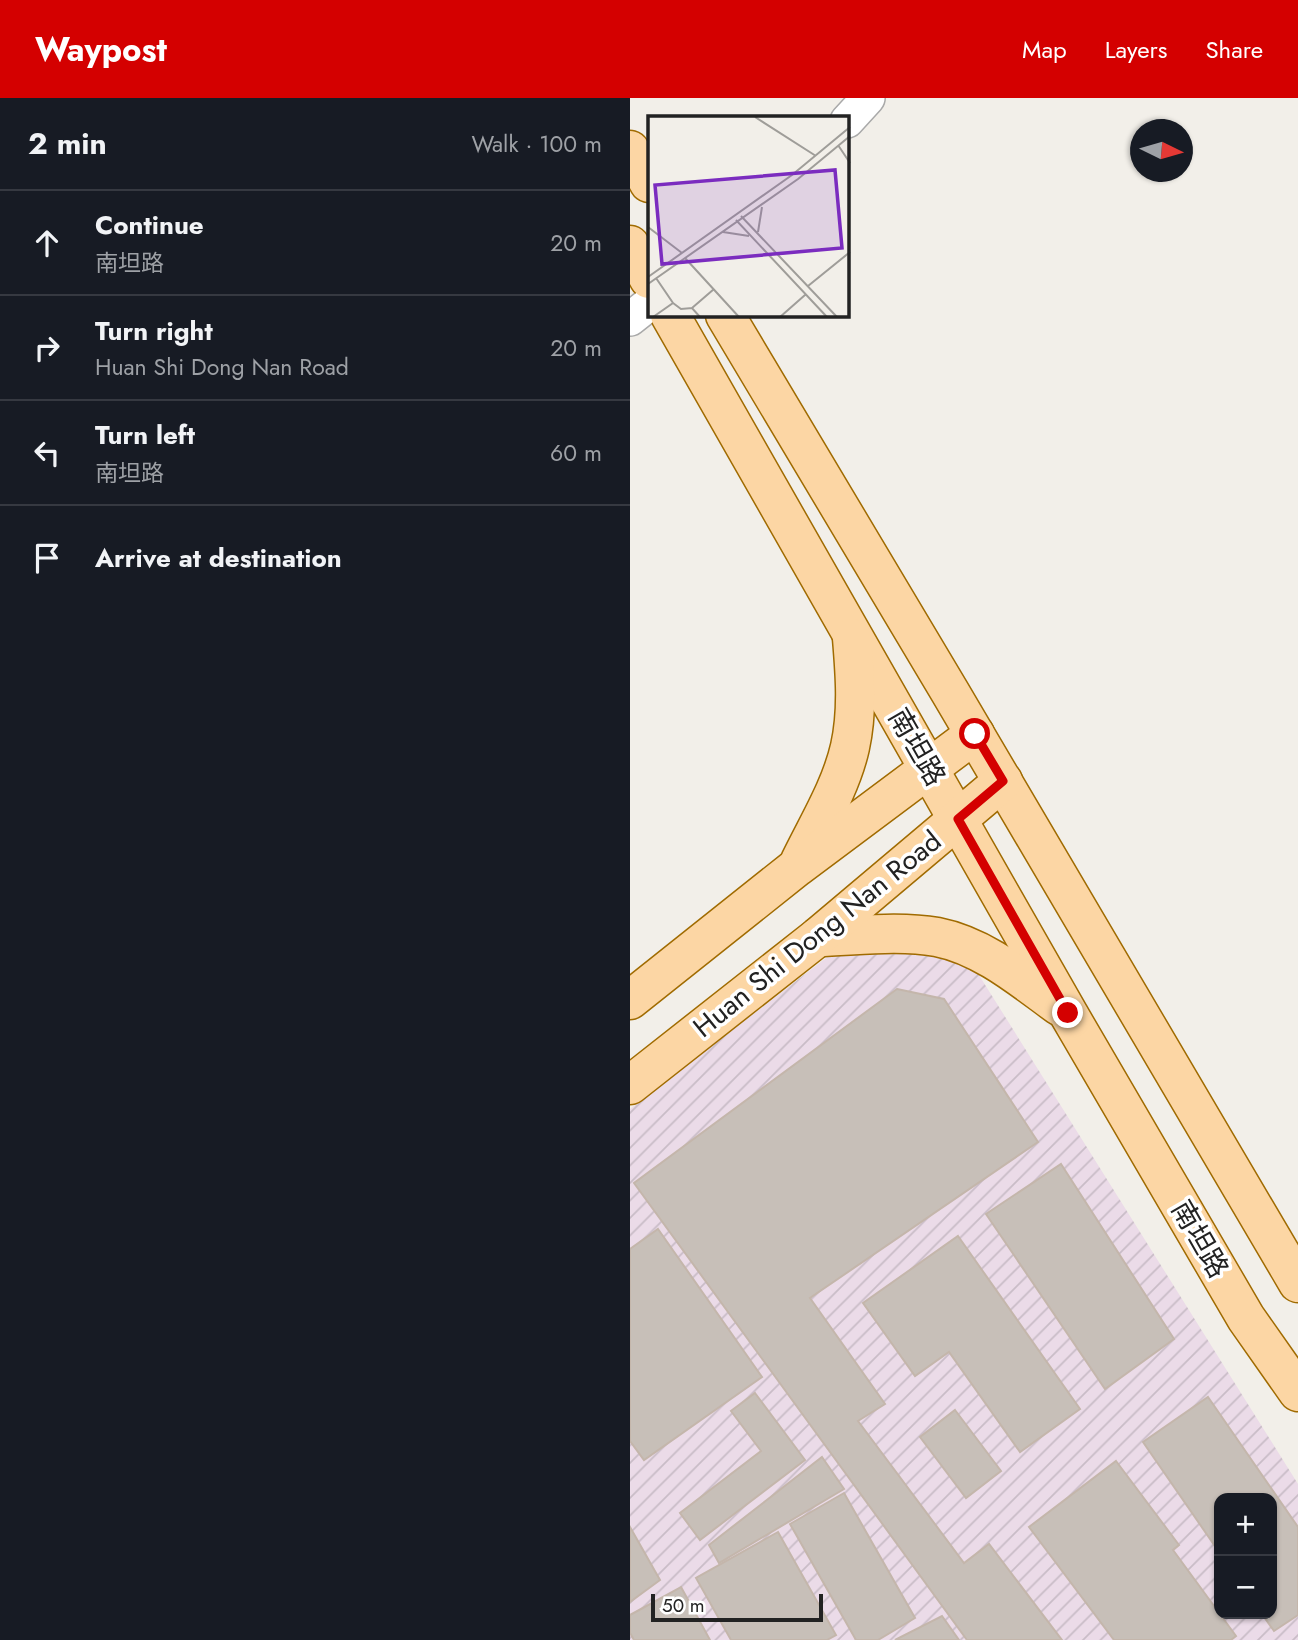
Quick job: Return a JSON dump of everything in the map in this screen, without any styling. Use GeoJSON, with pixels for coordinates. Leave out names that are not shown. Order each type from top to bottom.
{"type":"FeatureCollection","features":[{"type":"Feature","properties":{"kind":"main road"},"geometry":{"type":"LineString","coordinates":[[630,150],[648,181]]}},
{"type":"Feature","properties":{"kind":"main road"},"geometry":{"type":"LineString","coordinates":[[630,245],[648,277]]}},
{"type":"Feature","properties":{"kind":"main road","name":"南坦路"},"geometry":{"type":"LineString","coordinates":[[671,317],[1068,1013],[1246,1318],[1298,1392]]}},
{"type":"Feature","properties":{"kind":"main road","name":"南坦路"},"geometry":{"type":"LineString","coordinates":[[726,317],[1298,1283]]}},
{"type":"Feature","properties":{"kind":"main road"},"geometry":{"type":"LineString","coordinates":[[797,867],[840,780],[850,746],[855,689],[852,633]]}},
{"type":"Feature","properties":{"kind":"main road"},"geometry":{"type":"LineString","coordinates":[[630,1000],[797,867],[975,734]]}},
{"type":"Feature","properties":{"kind":"main road","name":"Huan Shi Dong Nan Road"},"geometry":{"type":"LineString","coordinates":[[630,1085],[818,937],[1003,781]]}},
{"type":"Feature","properties":{"kind":"main road"},"geometry":{"type":"LineString","coordinates":[[818,937],[908,934],[938,937],[977,951],[1068,1013]]}},
{"type":"Feature","properties":{"kind":"street"},"geometry":{"type":"LineString","coordinates":[[849,119],[868,98]]}},
{"type":"Feature","properties":{"kind":"street"},"geometry":{"type":"LineString","coordinates":[[630,319],[648,305]]}},
{"type":"Feature","properties":{"kind":"shaded area"},"geometry":{"type":"Polygon","coordinates":[[[861,931],[962,948],[1298,1484],[1298,1640],[630,1640],[630,1109],[861,931]]]}},
{"type":"Feature","properties":{"kind":"building"},"geometry":{"type":"Polygon","coordinates":[[[897,989],[944,999],[1038,1142],[810,1298],[885,1404],[858,1421],[964,1563],[989,1544],[1062,1640],[967,1640],[634,1183],[897,989]]]}},
{"type":"Feature","properties":{"kind":"building"},"geometry":{"type":"Polygon","coordinates":[[[1061,1164],[1174,1339],[1105,1389],[986,1214],[1061,1164]]]}},
{"type":"Feature","properties":{"kind":"building"},"geometry":{"type":"Polygon","coordinates":[[[658,1229],[762,1377],[644,1460],[630,1441],[630,1249],[658,1229]]]}},
{"type":"Feature","properties":{"kind":"building"},"geometry":{"type":"Polygon","coordinates":[[[958,1236],[1080,1409],[1020,1452],[949,1352],[915,1376],[863,1303],[958,1236]]]}},
{"type":"Feature","properties":{"kind":"building"},"geometry":{"type":"Polygon","coordinates":[[[755,1393],[805,1460],[700,1540],[680,1513],[761,1451],[731,1411],[755,1393]]]}},
{"type":"Feature","properties":{"kind":"building"},"geometry":{"type":"Polygon","coordinates":[[[1208,1397],[1274,1493],[1214,1493],[1214,1545],[1143,1442],[1208,1397]]]}},
{"type":"Feature","properties":{"kind":"building"},"geometry":{"type":"Polygon","coordinates":[[[955,1410],[1001,1471],[966,1498],[920,1437],[955,1410]]]}},
{"type":"Feature","properties":{"kind":"building"},"geometry":{"type":"Polygon","coordinates":[[[822,1457],[844,1489],[719,1563],[709,1545],[822,1457]]]}},
{"type":"Feature","properties":{"kind":"building"},"geometry":{"type":"Polygon","coordinates":[[[1116,1461],[1179,1545],[1173,1550],[1214,1606],[1214,1619],[1224,1619],[1236,1636],[1231,1640],[1114,1640],[1029,1527],[1116,1461]]]}},
{"type":"Feature","properties":{"kind":"building"},"geometry":{"type":"Polygon","coordinates":[[[844,1493],[915,1618],[878,1640],[856,1640],[790,1524],[844,1493]]]}},
{"type":"Feature","properties":{"kind":"building"},"geometry":{"type":"Polygon","coordinates":[[[1277,1497],[1298,1527],[1298,1615],[1274,1631],[1266,1619],[1277,1619],[1277,1497]]]}},
{"type":"Feature","properties":{"kind":"building"},"geometry":{"type":"Polygon","coordinates":[[[630,1527],[660,1580],[630,1602],[630,1527]]]}},
{"type":"Feature","properties":{"kind":"building"},"geometry":{"type":"Polygon","coordinates":[[[778,1532],[836,1635],[827,1640],[731,1640],[696,1578],[778,1532]]]}},
{"type":"Feature","properties":{"kind":"building"},"geometry":{"type":"Polygon","coordinates":[[[681,1587],[710,1640],[634,1640],[630,1633],[630,1615],[681,1587]]]}},
{"type":"Feature","properties":{"kind":"building"},"geometry":{"type":"Polygon","coordinates":[[[942,1616],[959,1640],[895,1640],[942,1616]]]}},
{"type":"Feature","properties":{"kind":"route"},"geometry":{"type":"LineString","coordinates":[[975,734],[1003,781],[958,819],[1068,1013]]}}]}
